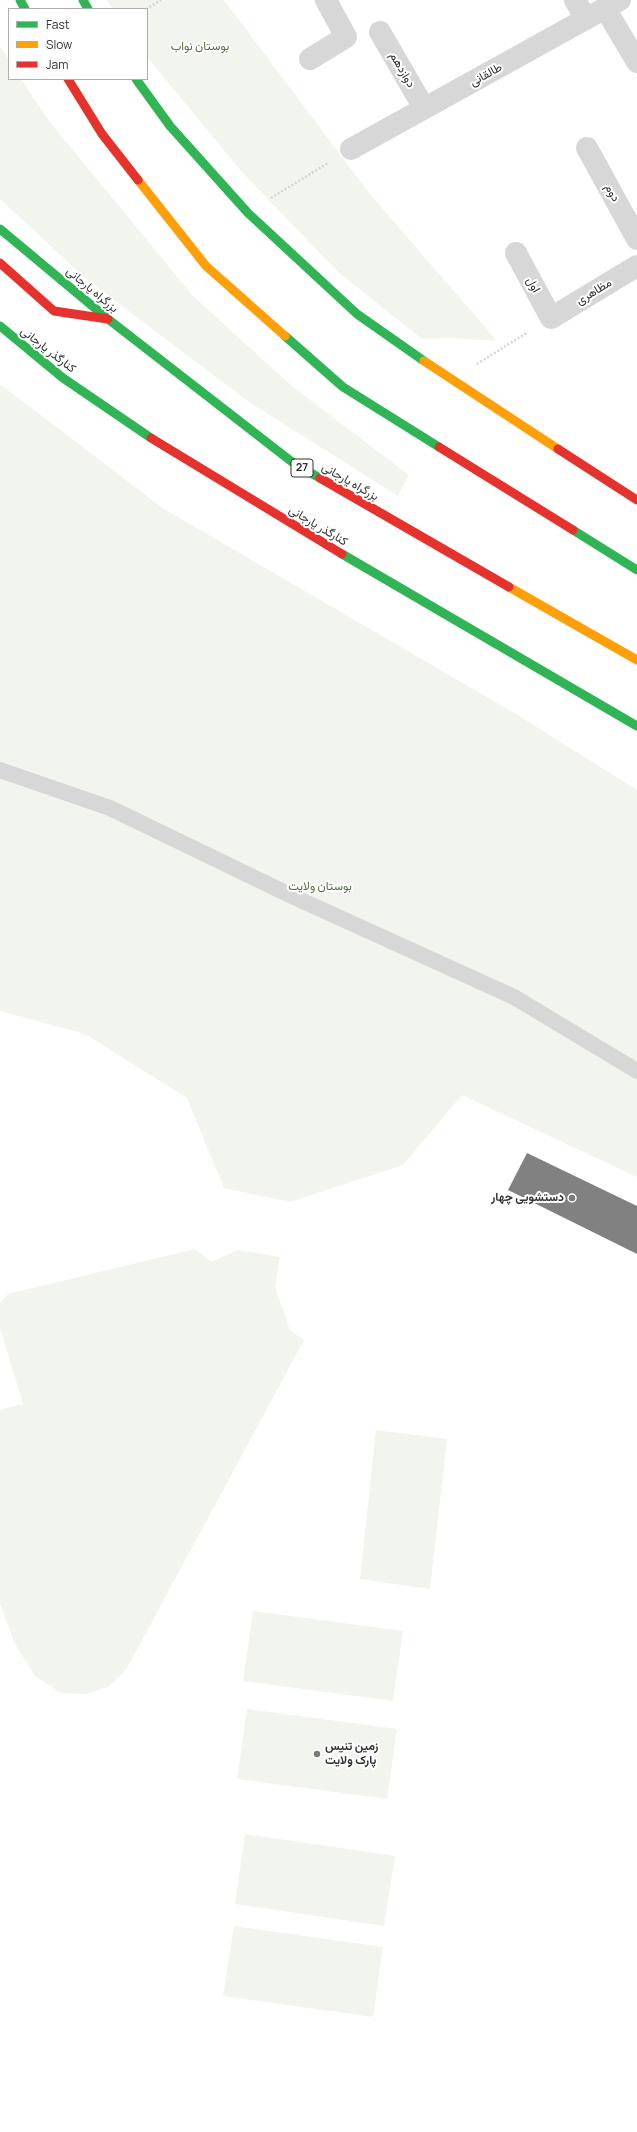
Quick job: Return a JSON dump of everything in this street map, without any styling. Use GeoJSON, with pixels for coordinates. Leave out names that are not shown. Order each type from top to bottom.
{"type":"FeatureCollection","features":[{"type":"Feature","properties":{"kind":"main road"},"geometry":{"type":"LineString","coordinates":[[69,80],[102,134],[206,266],[343,387],[637,570]]}},
{"type":"Feature","properties":{"kind":"main road"},"geometry":{"type":"LineString","coordinates":[[137,80],[170,126],[248,213],[357,314],[450,380],[637,500]]}},
{"type":"Feature","properties":{"kind":"main road","name":"بزرگراه یارجانی"},"geometry":{"type":"LineString","coordinates":[[0,228],[108,319],[296,465],[637,660]]}},
{"type":"Feature","properties":{"kind":"main road"},"geometry":{"type":"LineString","coordinates":[[0,263],[54,312],[108,319]]}},
{"type":"Feature","properties":{"kind":"main road","name":"کنارگذر یارجانی"},"geometry":{"type":"LineString","coordinates":[[0,326],[37,360],[142,434],[326,544],[637,726]]}},
{"type":"Feature","properties":{"kind":"street"},"geometry":{"type":"LineString","coordinates":[[310,59],[346,37],[326,0]]}},
{"type":"Feature","properties":{"kind":"street"},"geometry":{"type":"LineString","coordinates":[[574,0],[586,19]]}},
{"type":"Feature","properties":{"kind":"street"},"geometry":{"type":"LineString","coordinates":[[612,4],[637,62]]}},
{"type":"Feature","properties":{"kind":"street","name":"طالقانی"},"geometry":{"type":"LineString","coordinates":[[351,149],[612,4]]}},
{"type":"Feature","properties":{"kind":"street","name":"دوازدهم"},"geometry":{"type":"LineString","coordinates":[[380,32],[424,108]]}},
{"type":"Feature","properties":{"kind":"street","name":"دوم"},"geometry":{"type":"LineString","coordinates":[[587,148],[637,239]]}},
{"type":"Feature","properties":{"kind":"street","name":"اول"},"geometry":{"type":"LineString","coordinates":[[516,253],[551,318]]}},
{"type":"Feature","properties":{"kind":"street","name":"مظاهری"},"geometry":{"type":"LineString","coordinates":[[551,318],[637,266]]}},
{"type":"Feature","properties":{"kind":"lane"},"geometry":{"type":"LineString","coordinates":[[0,770],[110,808],[294,897],[514,997],[637,1071]]}},
{"type":"Feature","properties":{"kind":"path"},"geometry":{"type":"LineString","coordinates":[[148,8],[161,0]]}},
{"type":"Feature","properties":{"kind":"path"},"geometry":{"type":"LineString","coordinates":[[248,213],[351,149]]}},
{"type":"Feature","properties":{"kind":"path"},"geometry":{"type":"LineString","coordinates":[[450,380],[551,318]]}},
{"type":"Feature","properties":{"kind":"green space","name":"بوستان نواب"},"geometry":{"type":"Polygon","coordinates":[[[107,0],[224,0],[369,193],[497,341],[450,338],[422,339],[338,272],[241,171],[148,58],[148,8],[112,8],[107,0]]]}},
{"type":"Feature","properties":{"kind":"green space"},"geometry":{"type":"Polygon","coordinates":[[[0,46],[8,58],[8,80],[22,80],[49,121],[193,296],[293,387],[409,475],[398,496],[249,402],[85,278],[0,199],[0,46]]]}},
{"type":"Feature","properties":{"kind":"green space","name":"بوستان ولایت"},"geometry":{"type":"Polygon","coordinates":[[[0,384],[164,509],[516,714],[637,790],[637,1177],[462,1095],[403,1165],[290,1202],[224,1188],[187,1098],[85,1034],[0,1011],[0,384]]]}},
{"type":"Feature","properties":{"kind":"green space"},"geometry":{"type":"Polygon","coordinates":[[[195,1249],[211,1262],[238,1250],[280,1257],[275,1287],[290,1330],[304,1340],[126,1670],[108,1687],[85,1694],[61,1693],[35,1676],[16,1646],[0,1604],[0,1410],[23,1404],[0,1328],[0,1303],[8,1294],[195,1249]]]}},
{"type":"Feature","properties":{"kind":"green space"},"geometry":{"type":"Polygon","coordinates":[[[376,1430],[447,1439],[430,1589],[360,1579],[376,1430]]]}},
{"type":"Feature","properties":{"kind":"green space"},"geometry":{"type":"Polygon","coordinates":[[[253,1611],[403,1631],[393,1701],[243,1681],[253,1611]]]}},
{"type":"Feature","properties":{"kind":"green space","name":"زمین تنیس پارک ولایت"},"geometry":{"type":"Polygon","coordinates":[[[247,1709],[397,1729],[387,1799],[237,1779],[247,1709]]]}},
{"type":"Feature","properties":{"kind":"green space"},"geometry":{"type":"Polygon","coordinates":[[[245,1834],[395,1856],[384,1926],[235,1904],[245,1834]]]}},
{"type":"Feature","properties":{"kind":"green space"},"geometry":{"type":"Polygon","coordinates":[[[234,1926],[383,1947],[373,2017],[223,1996],[234,1926]]]}},
{"type":"Feature","properties":{"kind":"building","name":"دستشویی چهار"},"geometry":{"type":"Polygon","coordinates":[[[527,1153],[637,1206],[637,1254],[508,1190],[527,1153]]]}},
{"type":"Feature","properties":{"kind":"traffic: fast"},"geometry":{"type":"LineString","coordinates":[[20,0],[24,8]]}},
{"type":"Feature","properties":{"kind":"traffic: fast"},"geometry":{"type":"LineString","coordinates":[[83,0],[87,8]]}},
{"type":"Feature","properties":{"kind":"traffic: fast"},"geometry":{"type":"LineString","coordinates":[[137,80],[170,126],[248,213],[357,314],[424,361]]}},
{"type":"Feature","properties":{"kind":"traffic: fast"},"geometry":{"type":"LineString","coordinates":[[0,229],[108,319],[296,465],[320,478]]}},
{"type":"Feature","properties":{"kind":"traffic: fast"},"geometry":{"type":"LineString","coordinates":[[0,326],[63,378],[151,438]]}},
{"type":"Feature","properties":{"kind":"traffic: fast"},"geometry":{"type":"LineString","coordinates":[[285,336],[343,387],[439,447]]}},
{"type":"Feature","properties":{"kind":"traffic: fast"},"geometry":{"type":"LineString","coordinates":[[573,530],[637,570]]}},
{"type":"Feature","properties":{"kind":"traffic: fast"},"geometry":{"type":"LineString","coordinates":[[342,554],[637,726]]}},
{"type":"Feature","properties":{"kind":"traffic: slow"},"geometry":{"type":"LineString","coordinates":[[138,180],[206,266],[285,336]]}},
{"type":"Feature","properties":{"kind":"traffic: slow"},"geometry":{"type":"LineString","coordinates":[[424,361],[558,449]]}},
{"type":"Feature","properties":{"kind":"traffic: slow"},"geometry":{"type":"LineString","coordinates":[[509,587],[637,660]]}},
{"type":"Feature","properties":{"kind":"traffic: jam"},"geometry":{"type":"LineString","coordinates":[[69,80],[102,134],[138,180]]}},
{"type":"Feature","properties":{"kind":"traffic: jam"},"geometry":{"type":"LineString","coordinates":[[0,263],[54,311],[108,319]]}},
{"type":"Feature","properties":{"kind":"traffic: jam"},"geometry":{"type":"LineString","coordinates":[[151,438],[342,554]]}},
{"type":"Feature","properties":{"kind":"traffic: jam"},"geometry":{"type":"LineString","coordinates":[[439,447],[573,530]]}},
{"type":"Feature","properties":{"kind":"traffic: jam"},"geometry":{"type":"LineString","coordinates":[[558,449],[637,500]]}},
{"type":"Feature","properties":{"kind":"traffic: jam"},"geometry":{"type":"LineString","coordinates":[[320,478],[509,587]]}},
{"type":"Feature","properties":{"kind":"place","name":"دستشویی چهار"},"geometry":{"type":"Point","coordinates":[572,1198]}},
{"type":"Feature","properties":{"kind":"place","name":"زمین تنیس پارک ولایت"},"geometry":{"type":"Point","coordinates":[317,1754]}}]}
